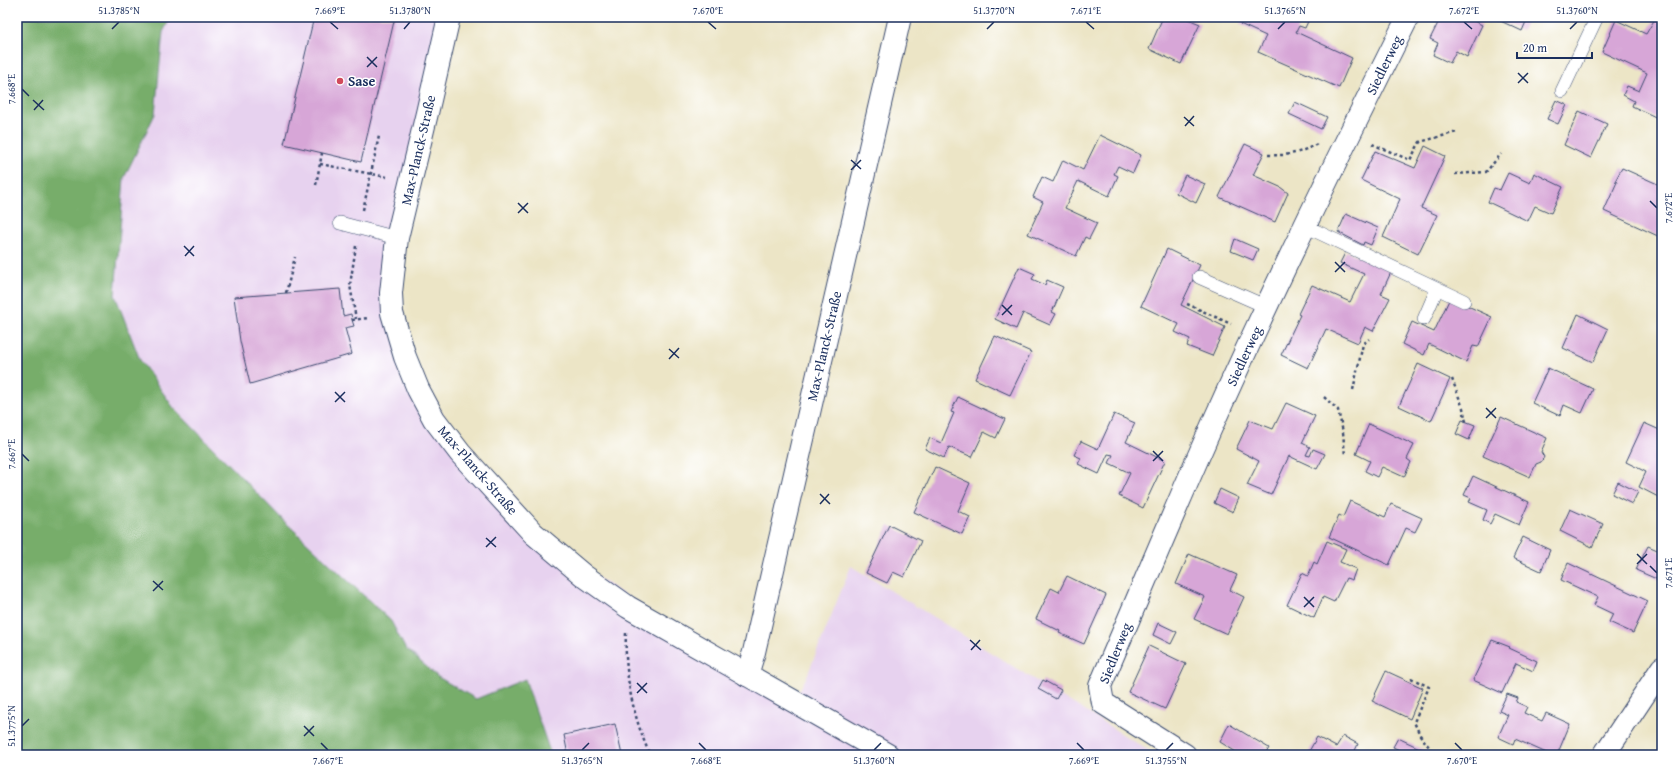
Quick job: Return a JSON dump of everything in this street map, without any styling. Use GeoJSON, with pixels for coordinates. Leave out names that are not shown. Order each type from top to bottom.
{"type":"FeatureCollection","features":[{"type":"Feature","properties":{"kind":"street","name":"Max-Planck-Straße"},"geometry":{"type":"LineString","coordinates":[[449,17],[397,238],[391,293],[392,313],[405,357],[418,389],[434,419],[460,453],[533,533],[582,575],[628,607],[888,755]]}},
{"type":"Feature","properties":{"kind":"street","name":"Max-Planck-Straße"},"geometry":{"type":"LineString","coordinates":[[747,675],[759,629],[900,17]]}},
{"type":"Feature","properties":{"kind":"street","name":"Siedlerweg"},"geometry":{"type":"LineString","coordinates":[[1185,755],[1102,703],[1100,686],[1214,421],[1253,335],[1349,135],[1408,17]]}},
{"type":"Feature","properties":{"kind":"street"},"geometry":{"type":"LineString","coordinates":[[1604,755],[1662,668]]}},
{"type":"Feature","properties":{"kind":"lane"},"geometry":{"type":"LineString","coordinates":[[1562,90],[1597,17]]}},
{"type":"Feature","properties":{"kind":"lane"},"geometry":{"type":"LineString","coordinates":[[340,223],[397,238]]}},
{"type":"Feature","properties":{"kind":"lane"},"geometry":{"type":"LineString","coordinates":[[1305,226],[1464,301]]}},
{"type":"Feature","properties":{"kind":"lane"},"geometry":{"type":"LineString","coordinates":[[1199,277],[1267,307]]}},
{"type":"Feature","properties":{"kind":"lane"},"geometry":{"type":"LineString","coordinates":[[1424,319],[1437,289]]}},
{"type":"Feature","properties":{"kind":"path"},"geometry":{"type":"LineString","coordinates":[[1349,135],[1410,160],[1420,142],[1457,132]]}},
{"type":"Feature","properties":{"kind":"path"},"geometry":{"type":"LineString","coordinates":[[1268,155],[1286,156],[1303,152],[1323,141]]}},
{"type":"Feature","properties":{"kind":"path"},"geometry":{"type":"LineString","coordinates":[[316,185],[322,153]]}},
{"type":"Feature","properties":{"kind":"path"},"geometry":{"type":"LineString","coordinates":[[1455,174],[1486,172],[1501,154]]}},
{"type":"Feature","properties":{"kind":"path"},"geometry":{"type":"LineString","coordinates":[[320,164],[371,173],[410,183]]}},
{"type":"Feature","properties":{"kind":"path"},"geometry":{"type":"LineString","coordinates":[[286,293],[295,257]]}},
{"type":"Feature","properties":{"kind":"path"},"geometry":{"type":"LineString","coordinates":[[1187,304],[1253,335]]}},
{"type":"Feature","properties":{"kind":"path"},"geometry":{"type":"LineString","coordinates":[[1353,390],[1363,344],[1369,338]]}},
{"type":"Feature","properties":{"kind":"path"},"geometry":{"type":"LineString","coordinates":[[1452,379],[1463,408],[1466,422]]}},
{"type":"Feature","properties":{"kind":"path"},"geometry":{"type":"LineString","coordinates":[[1324,397],[1338,410],[1343,432],[1345,456]]}},
{"type":"Feature","properties":{"kind":"path"},"geometry":{"type":"LineString","coordinates":[[628,607],[625,652],[630,689],[641,735],[650,755]]}},
{"type":"Feature","properties":{"kind":"path"},"geometry":{"type":"LineString","coordinates":[[1411,678],[1429,687],[1414,722],[1420,735],[1435,755]]}},
{"type":"Feature","properties":{"kind":"path"},"geometry":{"type":"LineString","coordinates":[[1512,755],[1514,750]]}},
{"type":"Feature","properties":{"kind":"shaded area"},"geometry":{"type":"Polygon","coordinates":[[[171,17],[444,17],[394,236],[401,358],[531,534],[792,704],[807,676],[851,566],[1156,755],[551,755],[525,679],[476,699],[438,677],[405,648],[391,621],[284,521],[173,407],[140,360],[115,295],[124,178],[155,114],[163,32],[171,17]]]}},
{"type":"Feature","properties":{"kind":"green space"},"geometry":{"type":"Polygon","coordinates":[[[17,17],[171,17],[163,32],[155,114],[124,178],[115,295],[140,360],[173,407],[284,521],[391,621],[405,648],[438,677],[476,699],[525,679],[551,755],[17,755],[17,17]]]}},
{"type":"Feature","properties":{"kind":"building","name":"Sase"},"geometry":{"type":"Polygon","coordinates":[[[314,17],[395,17],[361,162],[284,144],[314,17]]]}},
{"type":"Feature","properties":{"kind":"building"},"geometry":{"type":"Polygon","coordinates":[[[1163,17],[1183,17],[1200,24],[1181,64],[1149,49],[1163,17]]]}},
{"type":"Feature","properties":{"kind":"building"},"geometry":{"type":"Polygon","coordinates":[[[1243,17],[1257,17],[1263,20],[1265,17],[1310,17],[1305,28],[1299,26],[1296,32],[1352,58],[1339,88],[1258,52],[1266,36],[1240,24],[1243,17]]]}},
{"type":"Feature","properties":{"kind":"building"},"geometry":{"type":"Polygon","coordinates":[[[1441,17],[1476,17],[1474,21],[1482,25],[1467,57],[1456,51],[1450,63],[1433,55],[1438,43],[1430,39],[1441,17]]]}},
{"type":"Feature","properties":{"kind":"building"},"geometry":{"type":"Polygon","coordinates":[[[1492,17],[1528,17],[1522,31],[1492,17]]]}},
{"type":"Feature","properties":{"kind":"building"},"geometry":{"type":"Polygon","coordinates":[[[1656,17],[1662,17],[1662,120],[1632,106],[1634,101],[1623,95],[1627,86],[1639,91],[1647,73],[1602,52],[1616,20],[1646,34],[1656,17]]]}},
{"type":"Feature","properties":{"kind":"building"},"geometry":{"type":"Polygon","coordinates":[[[1556,100],[1567,105],[1558,124],[1547,119],[1556,100]]]}},
{"type":"Feature","properties":{"kind":"building"},"geometry":{"type":"Polygon","coordinates":[[[1295,102],[1327,117],[1321,129],[1289,114],[1295,102]]]}},
{"type":"Feature","properties":{"kind":"building"},"geometry":{"type":"Polygon","coordinates":[[[1579,111],[1607,124],[1591,158],[1564,145],[1579,111]]]}},
{"type":"Feature","properties":{"kind":"building"},"geometry":{"type":"Polygon","coordinates":[[[1100,135],[1141,155],[1133,173],[1118,166],[1114,174],[1118,176],[1109,196],[1078,181],[1065,208],[1097,223],[1089,239],[1085,237],[1076,256],[1028,234],[1043,202],[1033,197],[1042,177],[1053,182],[1063,160],[1083,170],[1100,135]]]}},
{"type":"Feature","properties":{"kind":"building"},"geometry":{"type":"Polygon","coordinates":[[[1245,144],[1264,153],[1253,175],[1280,187],[1288,193],[1275,222],[1219,197],[1245,144]]]}},
{"type":"Feature","properties":{"kind":"building"},"geometry":{"type":"Polygon","coordinates":[[[1425,146],[1445,156],[1421,208],[1437,215],[1418,254],[1383,237],[1400,199],[1361,180],[1375,151],[1415,168],[1425,146]]]}},
{"type":"Feature","properties":{"kind":"building"},"geometry":{"type":"Polygon","coordinates":[[[1622,168],[1662,186],[1662,233],[1660,237],[1604,211],[1617,182],[1615,181],[1622,168]]]}},
{"type":"Feature","properties":{"kind":"building"},"geometry":{"type":"Polygon","coordinates":[[[1508,173],[1530,183],[1534,173],[1563,187],[1551,213],[1535,206],[1528,221],[1488,202],[1494,188],[1500,190],[1508,173]]]}},
{"type":"Feature","properties":{"kind":"building"},"geometry":{"type":"Polygon","coordinates":[[[1185,175],[1205,184],[1196,203],[1176,193],[1185,175]]]}},
{"type":"Feature","properties":{"kind":"building"},"geometry":{"type":"Polygon","coordinates":[[[1346,214],[1378,228],[1371,245],[1364,242],[1363,245],[1338,232],[1346,214]]]}},
{"type":"Feature","properties":{"kind":"building"},"geometry":{"type":"Polygon","coordinates":[[[1235,239],[1258,249],[1253,260],[1231,251],[1235,239]]]}},
{"type":"Feature","properties":{"kind":"building"},"geometry":{"type":"Polygon","coordinates":[[[1167,249],[1200,265],[1181,305],[1225,327],[1212,356],[1187,346],[1190,339],[1175,332],[1179,324],[1141,306],[1167,249]]]}},
{"type":"Feature","properties":{"kind":"building"},"geometry":{"type":"Polygon","coordinates":[[[1346,251],[1392,270],[1381,294],[1390,298],[1373,331],[1365,327],[1358,343],[1326,329],[1308,368],[1281,355],[1312,285],[1350,302],[1364,274],[1340,263],[1346,251]]]}},
{"type":"Feature","properties":{"kind":"building"},"geometry":{"type":"Polygon","coordinates":[[[1019,267],[1035,274],[1032,279],[1045,285],[1047,280],[1063,287],[1052,312],[1056,314],[1050,325],[1023,313],[1016,329],[995,319],[1019,267]]]}},
{"type":"Feature","properties":{"kind":"building"},"geometry":{"type":"Polygon","coordinates":[[[340,289],[343,316],[351,314],[354,326],[345,328],[352,354],[250,384],[240,341],[234,297],[340,289]]]}},
{"type":"Feature","properties":{"kind":"building"},"geometry":{"type":"Polygon","coordinates":[[[1450,298],[1492,317],[1478,347],[1473,346],[1466,362],[1429,344],[1424,355],[1402,344],[1412,322],[1434,332],[1450,298]]]}},
{"type":"Feature","properties":{"kind":"building"},"geometry":{"type":"Polygon","coordinates":[[[1578,314],[1608,329],[1593,362],[1563,348],[1578,314]]]}},
{"type":"Feature","properties":{"kind":"building"},"geometry":{"type":"Polygon","coordinates":[[[995,336],[1031,352],[1010,395],[975,379],[995,336]]]}},
{"type":"Feature","properties":{"kind":"building"},"geometry":{"type":"Polygon","coordinates":[[[1418,364],[1450,379],[1431,421],[1399,406],[1418,364]]]}},
{"type":"Feature","properties":{"kind":"building"},"geometry":{"type":"Polygon","coordinates":[[[1548,368],[1593,389],[1582,413],[1564,405],[1560,416],[1532,403],[1548,368]]]}},
{"type":"Feature","properties":{"kind":"building"},"geometry":{"type":"Polygon","coordinates":[[[958,397],[1005,419],[996,438],[984,432],[972,457],[949,447],[944,458],[925,449],[930,438],[941,443],[954,413],[951,412],[958,397]]]}},
{"type":"Feature","properties":{"kind":"building"},"geometry":{"type":"Polygon","coordinates":[[[1286,403],[1315,416],[1302,443],[1310,447],[1306,455],[1310,456],[1313,449],[1325,454],[1317,469],[1289,456],[1271,495],[1247,485],[1259,461],[1236,449],[1250,420],[1273,429],[1286,403]]]}},
{"type":"Feature","properties":{"kind":"building"},"geometry":{"type":"Polygon","coordinates":[[[1114,414],[1135,423],[1126,442],[1165,461],[1143,508],[1119,496],[1130,473],[1109,463],[1113,455],[1108,454],[1099,474],[1078,464],[1081,458],[1074,455],[1081,441],[1098,449],[1114,414]]]}},
{"type":"Feature","properties":{"kind":"building"},"geometry":{"type":"Polygon","coordinates":[[[1501,417],[1547,438],[1541,452],[1544,457],[1541,462],[1536,464],[1530,477],[1483,456],[1501,417]]]}},
{"type":"Feature","properties":{"kind":"building"},"geometry":{"type":"Polygon","coordinates":[[[1462,420],[1475,425],[1469,440],[1456,434],[1462,420]]]}},
{"type":"Feature","properties":{"kind":"building"},"geometry":{"type":"Polygon","coordinates":[[[1644,423],[1662,431],[1662,499],[1639,487],[1646,472],[1626,462],[1644,423]]]}},
{"type":"Feature","properties":{"kind":"building"},"geometry":{"type":"Polygon","coordinates":[[[1369,424],[1414,445],[1407,459],[1411,462],[1404,477],[1382,467],[1377,477],[1365,471],[1370,461],[1356,454],[1369,424]]]}},
{"type":"Feature","properties":{"kind":"building"},"geometry":{"type":"Polygon","coordinates":[[[935,467],[970,483],[958,511],[970,517],[962,534],[914,512],[935,467]]]}},
{"type":"Feature","properties":{"kind":"building"},"geometry":{"type":"Polygon","coordinates":[[[1473,476],[1529,502],[1519,525],[1495,514],[1490,524],[1483,520],[1487,510],[1469,502],[1471,498],[1464,495],[1473,476]]]}},
{"type":"Feature","properties":{"kind":"building"},"geometry":{"type":"Polygon","coordinates":[[[1618,482],[1638,492],[1632,504],[1612,494],[1618,482]]]}},
{"type":"Feature","properties":{"kind":"building"},"geometry":{"type":"Polygon","coordinates":[[[1220,489],[1239,498],[1233,512],[1214,503],[1220,489]]]}},
{"type":"Feature","properties":{"kind":"building"},"geometry":{"type":"Polygon","coordinates":[[[1350,501],[1385,517],[1391,504],[1422,518],[1415,532],[1406,528],[1389,565],[1329,537],[1339,515],[1343,517],[1350,501]]]}},
{"type":"Feature","properties":{"kind":"building"},"geometry":{"type":"Polygon","coordinates":[[[1570,509],[1603,524],[1592,547],[1560,531],[1570,509]]]}},
{"type":"Feature","properties":{"kind":"building"},"geometry":{"type":"Polygon","coordinates":[[[889,525],[921,541],[904,577],[893,572],[887,583],[866,573],[889,525]]]}},
{"type":"Feature","properties":{"kind":"building"},"geometry":{"type":"Polygon","coordinates":[[[1523,537],[1550,550],[1541,571],[1513,558],[1523,537]]]}},
{"type":"Feature","properties":{"kind":"building"},"geometry":{"type":"Polygon","coordinates":[[[1327,541],[1346,549],[1340,562],[1356,569],[1352,580],[1346,578],[1334,602],[1323,597],[1314,618],[1287,605],[1302,573],[1308,576],[1314,562],[1317,564],[1327,541]]]}},
{"type":"Feature","properties":{"kind":"building"},"geometry":{"type":"Polygon","coordinates":[[[1648,546],[1662,552],[1661,581],[1636,570],[1648,546]]]}},
{"type":"Feature","properties":{"kind":"building"},"geometry":{"type":"Polygon","coordinates":[[[1189,554],[1237,575],[1230,590],[1244,597],[1227,634],[1194,619],[1205,597],[1176,584],[1189,554]]]}},
{"type":"Feature","properties":{"kind":"building"},"geometry":{"type":"Polygon","coordinates":[[[1568,563],[1648,601],[1633,633],[1609,622],[1613,614],[1594,605],[1598,597],[1561,580],[1568,563]]]}},
{"type":"Feature","properties":{"kind":"building"},"geometry":{"type":"Polygon","coordinates":[[[1067,576],[1106,595],[1084,644],[1059,633],[1060,631],[1036,619],[1051,588],[1059,592],[1067,576]]]}},
{"type":"Feature","properties":{"kind":"building"},"geometry":{"type":"Polygon","coordinates":[[[1158,623],[1177,632],[1171,644],[1153,635],[1158,623]]]}},
{"type":"Feature","properties":{"kind":"building"},"geometry":{"type":"Polygon","coordinates":[[[1492,640],[1510,647],[1509,648],[1537,661],[1533,671],[1516,663],[1502,693],[1473,680],[1492,640]]]}},
{"type":"Feature","properties":{"kind":"building"},"geometry":{"type":"Polygon","coordinates":[[[1149,646],[1186,664],[1165,709],[1128,692],[1149,646]]]}},
{"type":"Feature","properties":{"kind":"building"},"geometry":{"type":"Polygon","coordinates":[[[1386,671],[1423,688],[1410,719],[1372,701],[1386,671]]]}},
{"type":"Feature","properties":{"kind":"building"},"geometry":{"type":"Polygon","coordinates":[[[1043,680],[1061,690],[1056,699],[1038,689],[1043,680]]]}},
{"type":"Feature","properties":{"kind":"building"},"geometry":{"type":"Polygon","coordinates":[[[1507,694],[1518,698],[1516,702],[1527,707],[1524,713],[1542,721],[1546,713],[1570,724],[1557,755],[1551,755],[1515,739],[1513,744],[1498,737],[1508,715],[1499,711],[1507,694]]]}},
{"type":"Feature","properties":{"kind":"building"},"geometry":{"type":"Polygon","coordinates":[[[615,724],[622,755],[568,755],[564,735],[615,724]]]}},
{"type":"Feature","properties":{"kind":"building"},"geometry":{"type":"Polygon","coordinates":[[[1229,724],[1269,748],[1265,755],[1241,755],[1220,742],[1229,724]]]}},
{"type":"Feature","properties":{"kind":"building"},"geometry":{"type":"Polygon","coordinates":[[[1343,736],[1358,744],[1353,755],[1307,755],[1317,737],[1336,747],[1343,736]]]}},
{"type":"Feature","properties":{"kind":"building"},"geometry":{"type":"Polygon","coordinates":[[[1398,738],[1428,752],[1426,755],[1410,755],[1393,747],[1398,738]]]}},
{"type":"Feature","properties":{"kind":"place","name":"Sase"},"geometry":{"type":"Point","coordinates":[340,81]}}]}
